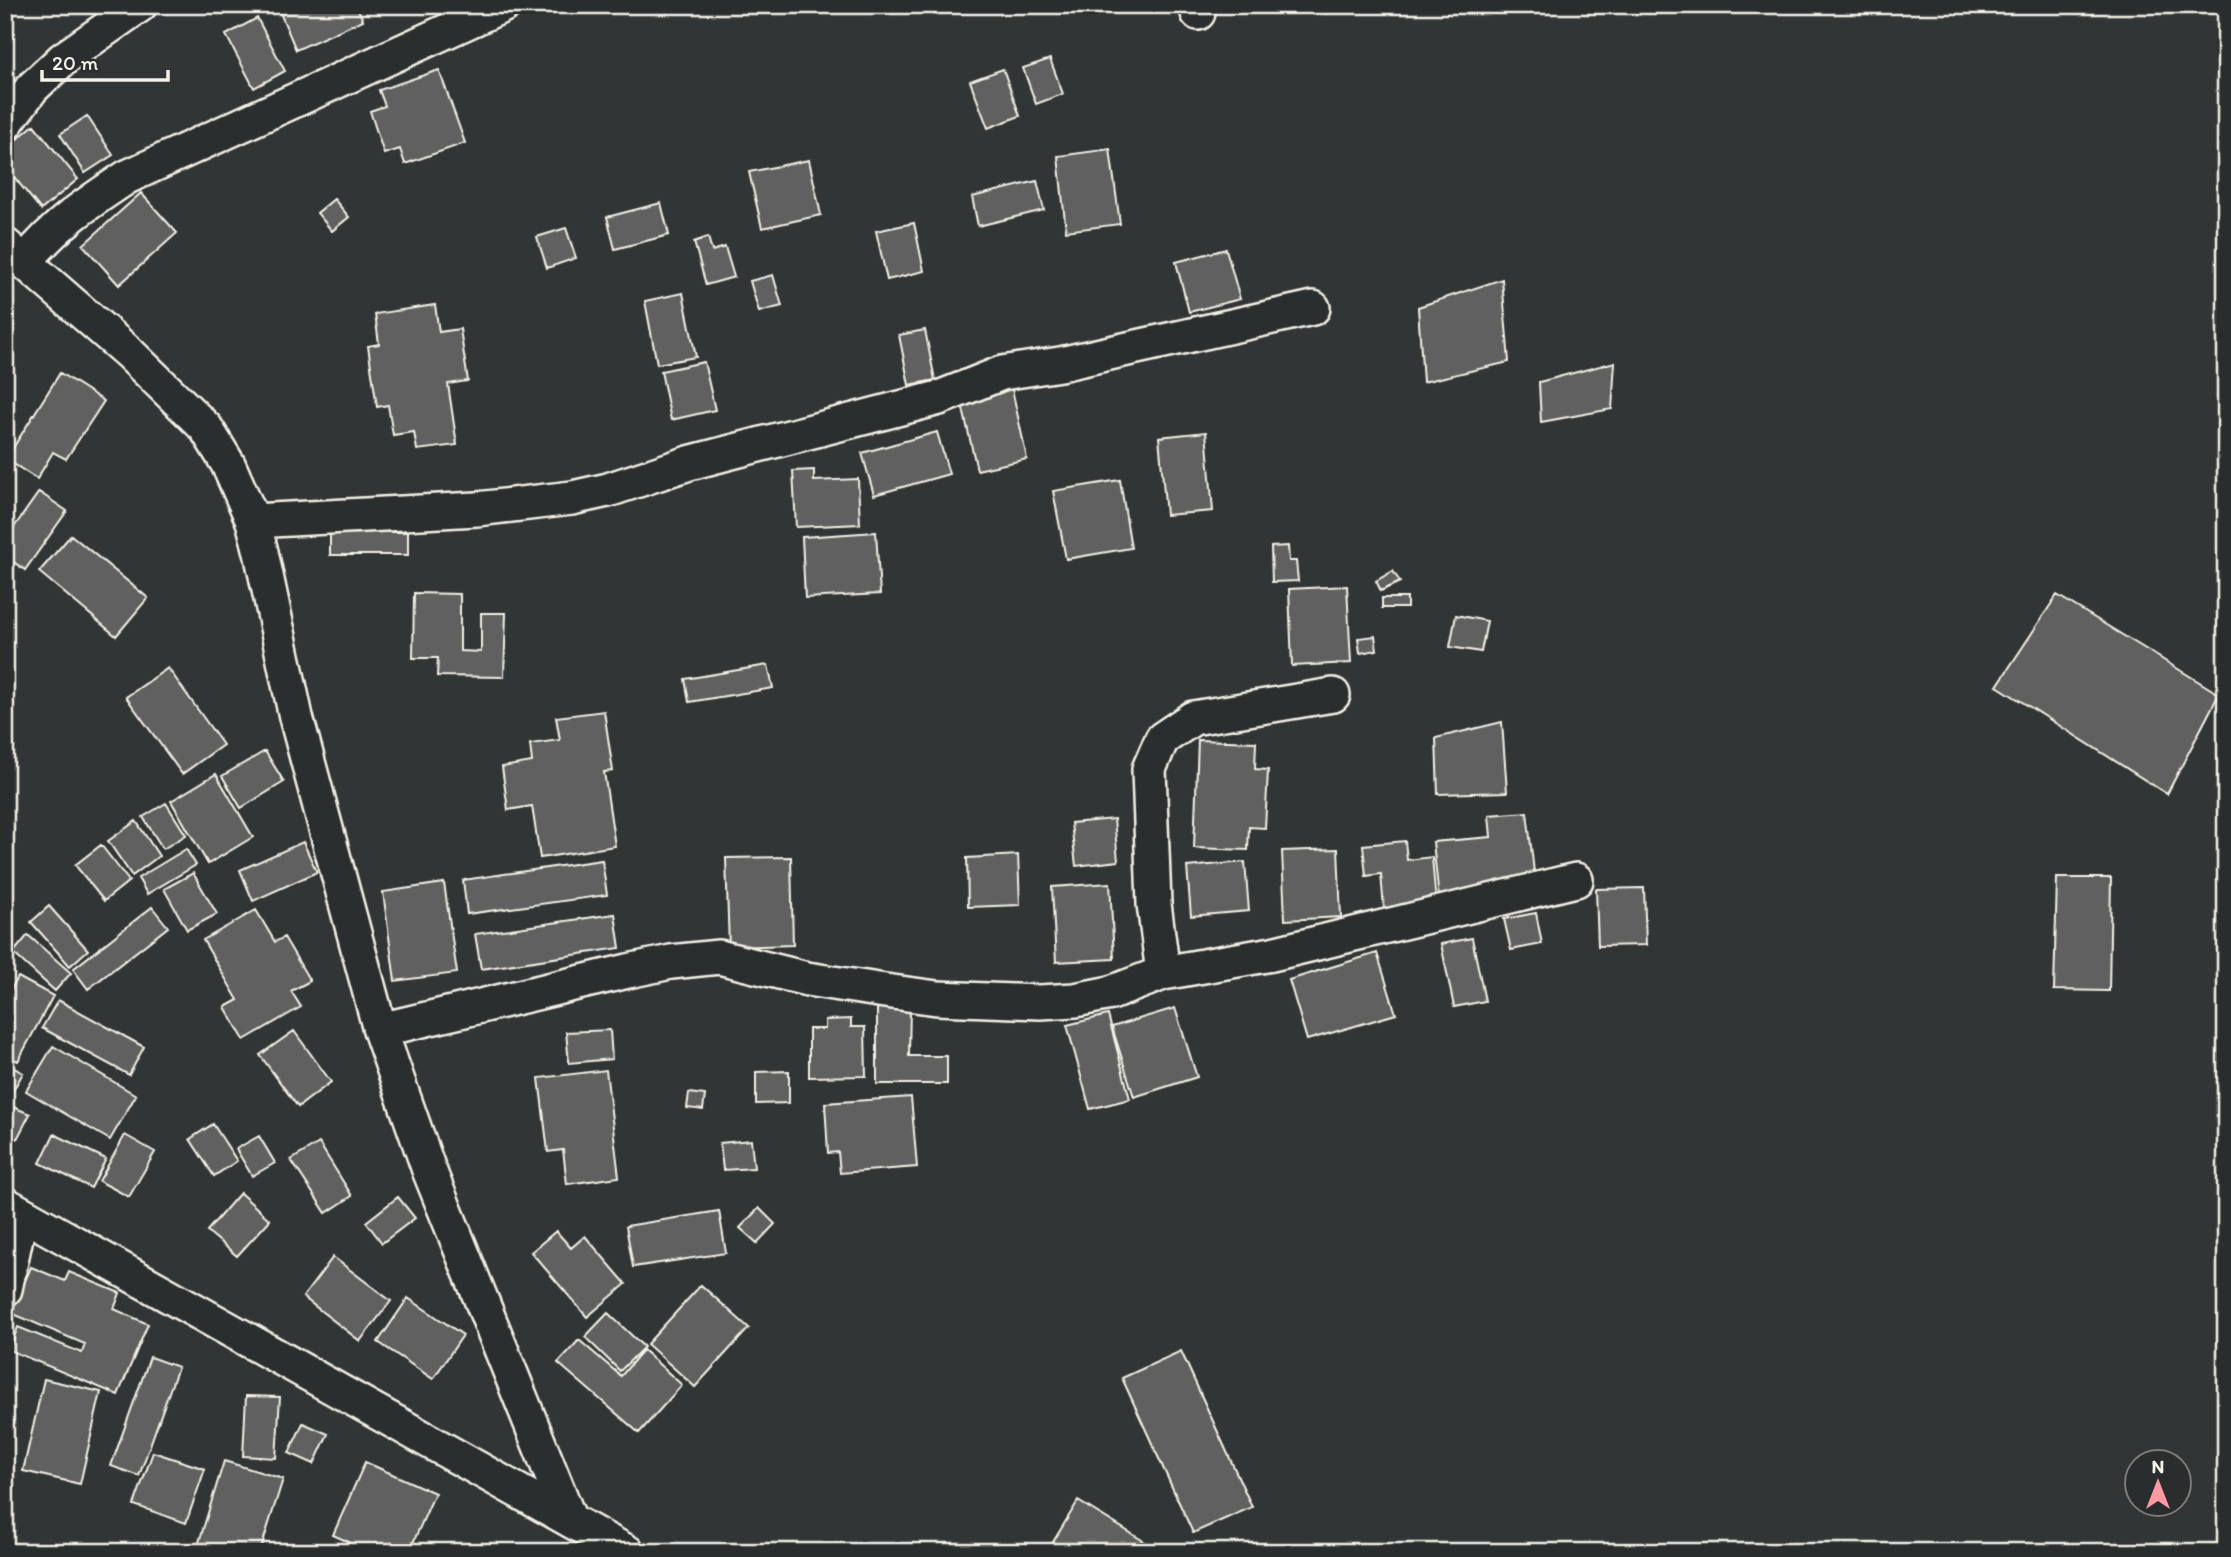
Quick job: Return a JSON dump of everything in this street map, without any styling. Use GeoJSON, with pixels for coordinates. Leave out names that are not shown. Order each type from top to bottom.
{"type":"FeatureCollection","features":[{"type":"Feature","properties":{"kind":"street"},"geometry":{"type":"LineString","coordinates":[[5,124],[32,88],[63,59],[140,5]]}},
{"type":"Feature","properties":{"kind":"street"},"geometry":{"type":"LineString","coordinates":[[504,5],[127,177],[84,205],[46,237],[15,254],[130,353],[206,428],[228,464],[253,521],[296,718],[380,1030],[429,1170],[569,1518]]}},
{"type":"Feature","properties":{"kind":"street"},"geometry":{"type":"LineString","coordinates":[[253,521],[477,509],[572,498],[608,490],[689,463],[939,398],[1002,373],[1073,361],[1313,307]]}},
{"type":"Feature","properties":{"kind":"street"},"geometry":{"type":"LineString","coordinates":[[1163,973],[1154,904],[1149,769],[1162,739],[1193,718],[1333,695]]}},
{"type":"Feature","properties":{"kind":"street"},"geometry":{"type":"LineString","coordinates":[[380,1030],[628,971],[671,962],[719,957],[807,979],[937,998],[1040,1003],[1075,1000],[1111,993],[1163,973],[1272,954],[1576,880]]}},
{"type":"Feature","properties":{"kind":"street"},"geometry":{"type":"LineString","coordinates":[[5,1289],[13,1208],[627,1552]]}},
{"type":"Feature","properties":{"kind":"building"},"geometry":{"type":"Polygon","coordinates":[[[284,5],[356,5],[363,20],[296,50],[278,8],[284,5]]]}},
{"type":"Feature","properties":{"kind":"building"},"geometry":{"type":"Polygon","coordinates":[[[257,18],[285,71],[254,88],[226,35],[257,18]]]}},
{"type":"Feature","properties":{"kind":"building"},"geometry":{"type":"Polygon","coordinates":[[[1050,59],[1063,94],[1036,104],[1023,68],[1050,59]]]}},
{"type":"Feature","properties":{"kind":"building"},"geometry":{"type":"Polygon","coordinates":[[[1003,69],[1020,116],[988,128],[970,81],[1003,69]]]}},
{"type":"Feature","properties":{"kind":"building"},"geometry":{"type":"Polygon","coordinates":[[[439,70],[465,143],[405,164],[400,149],[384,154],[370,111],[385,106],[379,90],[439,70]]]}},
{"type":"Feature","properties":{"kind":"building"},"geometry":{"type":"Polygon","coordinates":[[[87,116],[113,155],[85,173],[60,134],[87,116]]]}},
{"type":"Feature","properties":{"kind":"building"},"geometry":{"type":"Polygon","coordinates":[[[34,125],[78,179],[41,210],[5,166],[5,149],[34,125]]]}},
{"type":"Feature","properties":{"kind":"building"},"geometry":{"type":"Polygon","coordinates":[[[1110,149],[1120,224],[1066,231],[1058,156],[1110,149]]]}},
{"type":"Feature","properties":{"kind":"building"},"geometry":{"type":"Polygon","coordinates":[[[809,160],[821,215],[762,228],[749,172],[809,160]]]}},
{"type":"Feature","properties":{"kind":"building"},"geometry":{"type":"Polygon","coordinates":[[[1037,181],[1044,210],[978,226],[972,197],[1037,181]]]}},
{"type":"Feature","properties":{"kind":"building"},"geometry":{"type":"Polygon","coordinates":[[[141,193],[177,233],[119,285],[83,245],[141,193]]]}},
{"type":"Feature","properties":{"kind":"building"},"geometry":{"type":"Polygon","coordinates":[[[334,199],[349,217],[332,231],[317,213],[334,199]]]}},
{"type":"Feature","properties":{"kind":"building"},"geometry":{"type":"Polygon","coordinates":[[[661,203],[669,235],[615,249],[607,217],[661,203]]]}},
{"type":"Feature","properties":{"kind":"building"},"geometry":{"type":"Polygon","coordinates":[[[914,223],[924,271],[887,280],[876,231],[914,223]]]}},
{"type":"Feature","properties":{"kind":"building"},"geometry":{"type":"Polygon","coordinates":[[[566,228],[576,258],[547,268],[537,237],[566,228]]]}},
{"type":"Feature","properties":{"kind":"building"},"geometry":{"type":"Polygon","coordinates":[[[708,237],[712,251],[725,247],[734,277],[706,285],[694,242],[708,237]]]}},
{"type":"Feature","properties":{"kind":"building"},"geometry":{"type":"Polygon","coordinates":[[[1226,249],[1240,299],[1189,312],[1176,262],[1226,249]]]}},
{"type":"Feature","properties":{"kind":"building"},"geometry":{"type":"Polygon","coordinates":[[[773,275],[782,306],[759,312],[750,281],[773,275]]]}},
{"type":"Feature","properties":{"kind":"building"},"geometry":{"type":"Polygon","coordinates":[[[1502,279],[1509,362],[1423,382],[1418,307],[1502,279]]]}},
{"type":"Feature","properties":{"kind":"building"},"geometry":{"type":"Polygon","coordinates":[[[683,293],[696,357],[657,364],[645,301],[683,293]]]}},
{"type":"Feature","properties":{"kind":"building"},"geometry":{"type":"Polygon","coordinates":[[[435,305],[439,332],[460,329],[468,381],[448,384],[457,445],[417,450],[414,432],[393,435],[388,405],[377,407],[368,346],[379,344],[375,314],[435,305]]]}},
{"type":"Feature","properties":{"kind":"building"},"geometry":{"type":"Polygon","coordinates":[[[925,330],[935,380],[909,385],[899,335],[925,330]]]}},
{"type":"Feature","properties":{"kind":"building"},"geometry":{"type":"Polygon","coordinates":[[[704,362],[715,410],[671,420],[661,371],[704,362]]]}},
{"type":"Feature","properties":{"kind":"building"},"geometry":{"type":"Polygon","coordinates":[[[1615,362],[1612,409],[1541,422],[1539,382],[1615,362]]]}},
{"type":"Feature","properties":{"kind":"building"},"geometry":{"type":"Polygon","coordinates":[[[60,373],[104,401],[66,459],[53,452],[37,479],[6,459],[60,373]]]}},
{"type":"Feature","properties":{"kind":"building"},"geometry":{"type":"Polygon","coordinates":[[[1012,389],[1027,459],[977,470],[961,400],[1012,389]]]}},
{"type":"Feature","properties":{"kind":"building"},"geometry":{"type":"Polygon","coordinates":[[[937,432],[949,474],[874,495],[862,453],[937,432]]]}},
{"type":"Feature","properties":{"kind":"building"},"geometry":{"type":"Polygon","coordinates":[[[1206,432],[1213,511],[1166,515],[1159,437],[1206,432]]]}},
{"type":"Feature","properties":{"kind":"building"},"geometry":{"type":"Polygon","coordinates":[[[814,470],[814,481],[858,479],[860,524],[796,527],[793,471],[814,470]]]}},
{"type":"Feature","properties":{"kind":"building"},"geometry":{"type":"Polygon","coordinates":[[[1120,480],[1131,548],[1066,559],[1053,491],[1120,480]]]}},
{"type":"Feature","properties":{"kind":"building"},"geometry":{"type":"Polygon","coordinates":[[[39,492],[67,511],[25,570],[5,556],[5,540],[39,492]]]}},
{"type":"Feature","properties":{"kind":"building"},"geometry":{"type":"Polygon","coordinates":[[[330,532],[408,532],[408,555],[330,555],[330,532]]]}},
{"type":"Feature","properties":{"kind":"building"},"geometry":{"type":"Polygon","coordinates":[[[876,532],[880,594],[805,598],[802,537],[876,532]]]}},
{"type":"Feature","properties":{"kind":"building"},"geometry":{"type":"Polygon","coordinates":[[[71,535],[148,598],[116,636],[39,572],[71,535]]]}},
{"type":"Feature","properties":{"kind":"building"},"geometry":{"type":"Polygon","coordinates":[[[1288,546],[1289,561],[1296,561],[1298,581],[1272,582],[1271,547],[1288,546]]]}},
{"type":"Feature","properties":{"kind":"building"},"geometry":{"type":"Polygon","coordinates":[[[1393,571],[1400,582],[1381,591],[1376,581],[1393,571]]]}},
{"type":"Feature","properties":{"kind":"building"},"geometry":{"type":"Polygon","coordinates":[[[1347,586],[1351,663],[1292,666],[1289,589],[1347,586]]]}},
{"type":"Feature","properties":{"kind":"building"},"geometry":{"type":"Polygon","coordinates":[[[414,593],[460,594],[460,651],[481,652],[481,613],[506,613],[504,677],[437,676],[438,658],[413,658],[414,593]]]}},
{"type":"Feature","properties":{"kind":"building"},"geometry":{"type":"Polygon","coordinates":[[[2057,595],[2219,694],[2167,794],[1997,686],[2057,595]]]}},
{"type":"Feature","properties":{"kind":"building"},"geometry":{"type":"Polygon","coordinates":[[[1382,598],[1407,598],[1407,608],[1382,608],[1382,598]]]}},
{"type":"Feature","properties":{"kind":"building"},"geometry":{"type":"Polygon","coordinates":[[[1456,615],[1487,621],[1481,652],[1450,647],[1456,615]]]}},
{"type":"Feature","properties":{"kind":"building"},"geometry":{"type":"Polygon","coordinates":[[[1375,636],[1377,650],[1360,653],[1358,638],[1375,636]]]}},
{"type":"Feature","properties":{"kind":"building"},"geometry":{"type":"Polygon","coordinates":[[[768,665],[773,688],[689,702],[685,679],[768,665]]]}},
{"type":"Feature","properties":{"kind":"building"},"geometry":{"type":"Polygon","coordinates":[[[168,668],[223,745],[182,774],[126,697],[168,668]]]}},
{"type":"Feature","properties":{"kind":"building"},"geometry":{"type":"Polygon","coordinates":[[[604,711],[613,771],[604,772],[615,846],[540,858],[532,806],[508,810],[502,767],[532,762],[530,744],[560,740],[556,717],[604,711]]]}},
{"type":"Feature","properties":{"kind":"building"},"geometry":{"type":"Polygon","coordinates":[[[1502,722],[1507,792],[1438,794],[1436,738],[1502,722]]]}},
{"type":"Feature","properties":{"kind":"building"},"geometry":{"type":"Polygon","coordinates":[[[1198,740],[1256,742],[1255,769],[1268,770],[1265,828],[1249,827],[1248,850],[1194,848],[1198,740]]]}},
{"type":"Feature","properties":{"kind":"building"},"geometry":{"type":"Polygon","coordinates":[[[265,751],[284,782],[241,808],[222,776],[265,751]]]}},
{"type":"Feature","properties":{"kind":"building"},"geometry":{"type":"Polygon","coordinates":[[[216,774],[253,837],[208,864],[171,801],[216,774]]]}},
{"type":"Feature","properties":{"kind":"building"},"geometry":{"type":"Polygon","coordinates":[[[166,803],[186,835],[163,849],[143,817],[166,803]]]}},
{"type":"Feature","properties":{"kind":"building"},"geometry":{"type":"Polygon","coordinates":[[[1527,812],[1536,889],[1439,899],[1433,842],[1491,837],[1489,815],[1527,812]]]}},
{"type":"Feature","properties":{"kind":"building"},"geometry":{"type":"Polygon","coordinates":[[[1114,819],[1118,861],[1076,866],[1071,823],[1114,819]]]}},
{"type":"Feature","properties":{"kind":"building"},"geometry":{"type":"Polygon","coordinates":[[[136,821],[159,856],[132,876],[108,841],[136,821]]]}},
{"type":"Feature","properties":{"kind":"building"},"geometry":{"type":"Polygon","coordinates":[[[1405,841],[1407,860],[1432,857],[1436,904],[1384,909],[1381,874],[1366,876],[1363,845],[1405,841]]]}},
{"type":"Feature","properties":{"kind":"building"},"geometry":{"type":"Polygon","coordinates":[[[303,842],[317,872],[253,901],[240,870],[303,842]]]}},
{"type":"Feature","properties":{"kind":"building"},"geometry":{"type":"Polygon","coordinates":[[[101,845],[129,881],[104,901],[75,865],[101,845]]]}},
{"type":"Feature","properties":{"kind":"building"},"geometry":{"type":"Polygon","coordinates":[[[186,849],[196,865],[147,894],[138,878],[186,849]]]}},
{"type":"Feature","properties":{"kind":"building"},"geometry":{"type":"Polygon","coordinates":[[[1338,849],[1341,917],[1285,920],[1282,851],[1338,849]]]}},
{"type":"Feature","properties":{"kind":"building"},"geometry":{"type":"Polygon","coordinates":[[[1018,855],[1020,905],[968,907],[967,858],[1018,855]]]}},
{"type":"Feature","properties":{"kind":"building"},"geometry":{"type":"Polygon","coordinates":[[[791,857],[793,945],[729,947],[726,858],[791,857]]]}},
{"type":"Feature","properties":{"kind":"building"},"geometry":{"type":"Polygon","coordinates":[[[602,860],[607,895],[467,914],[463,880],[602,860]]]}},
{"type":"Feature","properties":{"kind":"building"},"geometry":{"type":"Polygon","coordinates":[[[1245,862],[1249,911],[1191,916],[1187,867],[1245,862]]]}},
{"type":"Feature","properties":{"kind":"building"},"geometry":{"type":"Polygon","coordinates":[[[193,873],[217,914],[187,930],[164,889],[193,873]]]}},
{"type":"Feature","properties":{"kind":"building"},"geometry":{"type":"Polygon","coordinates":[[[2057,878],[2111,878],[2109,991],[2054,990],[2057,878]]]}},
{"type":"Feature","properties":{"kind":"building"},"geometry":{"type":"Polygon","coordinates":[[[444,883],[457,973],[395,981],[383,892],[444,883]]]}},
{"type":"Feature","properties":{"kind":"building"},"geometry":{"type":"Polygon","coordinates":[[[1110,883],[1114,959],[1056,962],[1052,887],[1110,883]]]}},
{"type":"Feature","properties":{"kind":"building"},"geometry":{"type":"Polygon","coordinates":[[[1644,888],[1646,945],[1598,946],[1596,889],[1644,888]]]}},
{"type":"Feature","properties":{"kind":"building"},"geometry":{"type":"Polygon","coordinates":[[[49,906],[88,950],[70,966],[31,922],[49,906]]]}},
{"type":"Feature","properties":{"kind":"building"},"geometry":{"type":"Polygon","coordinates":[[[152,907],[168,927],[88,989],[73,969],[152,907]]]}},
{"type":"Feature","properties":{"kind":"building"},"geometry":{"type":"Polygon","coordinates":[[[256,910],[275,942],[284,937],[310,981],[291,991],[301,1007],[244,1040],[225,1007],[238,1000],[203,940],[256,910]]]}},
{"type":"Feature","properties":{"kind":"building"},"geometry":{"type":"Polygon","coordinates":[[[1536,913],[1542,944],[1511,950],[1504,919],[1536,913]]]}},
{"type":"Feature","properties":{"kind":"building"},"geometry":{"type":"Polygon","coordinates":[[[615,914],[620,948],[481,969],[475,934],[615,914]]]}},
{"type":"Feature","properties":{"kind":"building"},"geometry":{"type":"Polygon","coordinates":[[[28,935],[71,973],[55,991],[13,953],[28,935]]]}},
{"type":"Feature","properties":{"kind":"building"},"geometry":{"type":"Polygon","coordinates":[[[1472,938],[1485,1001],[1454,1007],[1441,944],[1472,938]]]}},
{"type":"Feature","properties":{"kind":"building"},"geometry":{"type":"Polygon","coordinates":[[[1377,953],[1396,1014],[1307,1040],[1289,980],[1377,953]]]}},
{"type":"Feature","properties":{"kind":"building"},"geometry":{"type":"Polygon","coordinates":[[[18,977],[53,996],[18,1061],[5,1055],[5,1000],[18,977]]]}},
{"type":"Feature","properties":{"kind":"building"},"geometry":{"type":"Polygon","coordinates":[[[58,1000],[144,1047],[129,1075],[42,1028],[58,1000]]]}},
{"type":"Feature","properties":{"kind":"building"},"geometry":{"type":"Polygon","coordinates":[[[877,1005],[910,1006],[909,1056],[947,1056],[947,1084],[877,1084],[877,1005]]]}},
{"type":"Feature","properties":{"kind":"building"},"geometry":{"type":"Polygon","coordinates":[[[1175,1008],[1197,1077],[1134,1097],[1112,1027],[1175,1008]]]}},
{"type":"Feature","properties":{"kind":"building"},"geometry":{"type":"Polygon","coordinates":[[[1108,1015],[1130,1099],[1090,1109],[1067,1025],[1108,1015]]]}},
{"type":"Feature","properties":{"kind":"building"},"geometry":{"type":"Polygon","coordinates":[[[851,1019],[851,1027],[865,1027],[866,1076],[809,1077],[809,1029],[825,1029],[825,1020],[851,1019]]]}},
{"type":"Feature","properties":{"kind":"building"},"geometry":{"type":"Polygon","coordinates":[[[610,1030],[612,1059],[569,1063],[566,1032],[610,1030]]]}},
{"type":"Feature","properties":{"kind":"building"},"geometry":{"type":"Polygon","coordinates":[[[294,1031],[331,1082],[298,1107],[260,1055],[294,1031]]]}},
{"type":"Feature","properties":{"kind":"building"},"geometry":{"type":"Polygon","coordinates":[[[53,1046],[136,1095],[110,1140],[26,1091],[53,1046]]]}},
{"type":"Feature","properties":{"kind":"building"},"geometry":{"type":"Polygon","coordinates":[[[5,1063],[23,1073],[5,1104],[5,1063]]]}},
{"type":"Feature","properties":{"kind":"building"},"geometry":{"type":"Polygon","coordinates":[[[606,1070],[619,1177],[567,1184],[563,1150],[548,1152],[539,1078],[606,1070]]]}},
{"type":"Feature","properties":{"kind":"building"},"geometry":{"type":"Polygon","coordinates":[[[789,1071],[789,1103],[756,1104],[756,1072],[789,1071]]]}},
{"type":"Feature","properties":{"kind":"building"},"geometry":{"type":"Polygon","coordinates":[[[689,1093],[705,1095],[703,1110],[687,1108],[689,1093]]]}},
{"type":"Feature","properties":{"kind":"building"},"geometry":{"type":"Polygon","coordinates":[[[911,1097],[917,1167],[840,1173],[838,1152],[828,1153],[825,1103],[911,1097]]]}},
{"type":"Feature","properties":{"kind":"building"},"geometry":{"type":"Polygon","coordinates":[[[11,1106],[30,1114],[17,1139],[5,1134],[5,1118],[11,1106]]]}},
{"type":"Feature","properties":{"kind":"building"},"geometry":{"type":"Polygon","coordinates":[[[213,1124],[237,1161],[214,1176],[190,1139],[213,1124]]]}},
{"type":"Feature","properties":{"kind":"building"},"geometry":{"type":"Polygon","coordinates":[[[54,1134],[106,1159],[91,1188],[40,1163],[54,1134]]]}},
{"type":"Feature","properties":{"kind":"building"},"geometry":{"type":"Polygon","coordinates":[[[125,1135],[155,1152],[129,1197],[99,1181],[125,1135]]]}},
{"type":"Feature","properties":{"kind":"building"},"geometry":{"type":"Polygon","coordinates":[[[259,1136],[275,1163],[252,1176],[236,1149],[259,1136]]]}},
{"type":"Feature","properties":{"kind":"building"},"geometry":{"type":"Polygon","coordinates":[[[751,1140],[754,1168],[723,1170],[720,1143],[751,1140]]]}},
{"type":"Feature","properties":{"kind":"building"},"geometry":{"type":"Polygon","coordinates":[[[319,1143],[352,1196],[326,1213],[291,1160],[319,1143]]]}},
{"type":"Feature","properties":{"kind":"building"},"geometry":{"type":"Polygon","coordinates":[[[240,1193],[270,1220],[237,1256],[207,1231],[240,1193]]]}},
{"type":"Feature","properties":{"kind":"building"},"geometry":{"type":"Polygon","coordinates":[[[398,1197],[415,1218],[382,1243],[366,1222],[398,1197]]]}},
{"type":"Feature","properties":{"kind":"building"},"geometry":{"type":"Polygon","coordinates":[[[759,1208],[775,1224],[757,1243],[740,1228],[759,1208]]]}},
{"type":"Feature","properties":{"kind":"building"},"geometry":{"type":"Polygon","coordinates":[[[719,1211],[726,1253],[633,1267],[626,1226],[719,1211]]]}},
{"type":"Feature","properties":{"kind":"building"},"geometry":{"type":"Polygon","coordinates":[[[556,1231],[571,1248],[585,1236],[626,1284],[587,1317],[531,1252],[556,1231]]]}},
{"type":"Feature","properties":{"kind":"building"},"geometry":{"type":"Polygon","coordinates":[[[333,1257],[391,1301],[360,1341],[303,1297],[333,1257]]]}},
{"type":"Feature","properties":{"kind":"building"},"geometry":{"type":"Polygon","coordinates":[[[31,1267],[65,1281],[69,1272],[120,1293],[114,1309],[148,1324],[118,1395],[9,1350],[18,1327],[82,1353],[85,1344],[11,1313],[31,1267]]]}},
{"type":"Feature","properties":{"kind":"building"},"geometry":{"type":"Polygon","coordinates":[[[701,1285],[749,1328],[695,1387],[647,1344],[701,1285]]]}},
{"type":"Feature","properties":{"kind":"building"},"geometry":{"type":"Polygon","coordinates":[[[408,1298],[463,1335],[433,1379],[378,1342],[408,1298]]]}},
{"type":"Feature","properties":{"kind":"building"},"geometry":{"type":"Polygon","coordinates":[[[608,1313],[644,1347],[620,1371],[585,1337],[608,1313]]]}},
{"type":"Feature","properties":{"kind":"building"},"geometry":{"type":"Polygon","coordinates":[[[579,1340],[621,1376],[643,1350],[682,1385],[639,1433],[558,1363],[579,1340]]]}},
{"type":"Feature","properties":{"kind":"building"},"geometry":{"type":"Polygon","coordinates":[[[1181,1351],[1252,1507],[1193,1533],[1122,1378],[1181,1351]]]}},
{"type":"Feature","properties":{"kind":"building"},"geometry":{"type":"Polygon","coordinates":[[[150,1357],[178,1367],[139,1476],[111,1466],[150,1357]]]}},
{"type":"Feature","properties":{"kind":"building"},"geometry":{"type":"Polygon","coordinates":[[[44,1379],[101,1392],[80,1484],[23,1471],[44,1379]]]}},
{"type":"Feature","properties":{"kind":"building"},"geometry":{"type":"Polygon","coordinates":[[[246,1396],[280,1397],[276,1458],[243,1456],[246,1396]]]}},
{"type":"Feature","properties":{"kind":"building"},"geometry":{"type":"Polygon","coordinates":[[[303,1423],[328,1434],[314,1464],[289,1453],[303,1423]]]}},
{"type":"Feature","properties":{"kind":"building"},"geometry":{"type":"Polygon","coordinates":[[[153,1452],[205,1469],[186,1523],[134,1505],[153,1452]]]}},
{"type":"Feature","properties":{"kind":"building"},"geometry":{"type":"Polygon","coordinates":[[[224,1461],[283,1479],[260,1552],[196,1552],[224,1461]]]}},
{"type":"Feature","properties":{"kind":"building"},"geometry":{"type":"Polygon","coordinates":[[[365,1462],[435,1493],[409,1552],[371,1552],[333,1535],[365,1462]]]}},
{"type":"Feature","properties":{"kind":"building"},"geometry":{"type":"Polygon","coordinates":[[[1078,1501],[1147,1543],[1142,1552],[1047,1552],[1078,1501]]]}}]}
